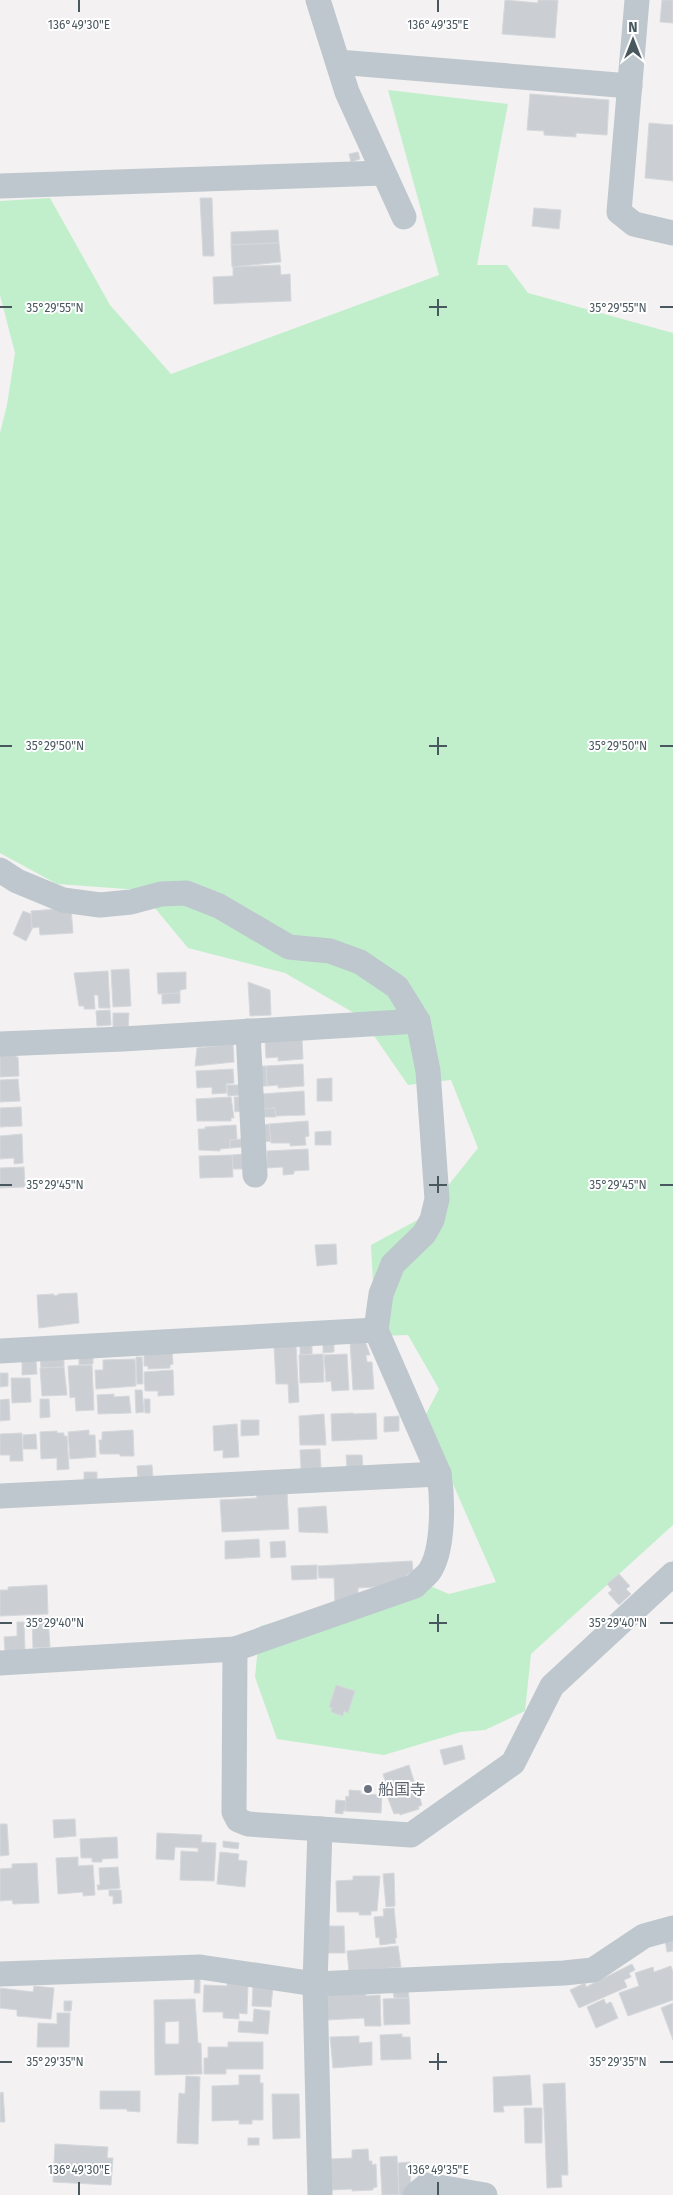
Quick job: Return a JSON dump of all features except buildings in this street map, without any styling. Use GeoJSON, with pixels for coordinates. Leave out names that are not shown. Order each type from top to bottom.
{"type":"FeatureCollection","features":[{"type":"Feature","properties":{"kind":"street"},"geometry":{"type":"LineString","coordinates":[[318,0],[347,92],[404,217]]}},
{"type":"Feature","properties":{"kind":"street"},"geometry":{"type":"LineString","coordinates":[[637,0],[619,212],[634,224],[673,233]]}},
{"type":"Feature","properties":{"kind":"street"},"geometry":{"type":"LineString","coordinates":[[338,62],[630,86]]}},
{"type":"Feature","properties":{"kind":"street"},"geometry":{"type":"LineString","coordinates":[[0,186],[383,173]]}},
{"type":"Feature","properties":{"kind":"street"},"geometry":{"type":"LineString","coordinates":[[0,870],[17,881],[63,900],[100,905],[131,902],[161,894],[186,893],[219,906],[288,947],[330,951],[360,962],[397,987],[418,1021],[428,1071],[437,1200],[432,1220],[424,1234],[393,1264],[381,1294],[376,1330],[387,1359],[439,1474],[442,1490],[439,1547],[429,1572],[414,1586],[235,1649],[0,1663]]}},
{"type":"Feature","properties":{"kind":"street"},"geometry":{"type":"LineString","coordinates":[[0,1044],[248,1032],[418,1021]]}},
{"type":"Feature","properties":{"kind":"street"},"geometry":{"type":"LineString","coordinates":[[248,1032],[255,1174]]}},
{"type":"Feature","properties":{"kind":"street"},"geometry":{"type":"LineString","coordinates":[[0,1351],[376,1330]]}},
{"type":"Feature","properties":{"kind":"street"},"geometry":{"type":"LineString","coordinates":[[0,1496],[439,1474]]}},
{"type":"Feature","properties":{"kind":"street"},"geometry":{"type":"LineString","coordinates":[[235,1649],[234,1812],[238,1820],[248,1824],[411,1835],[513,1763],[552,1686],[669,1582]]}},
{"type":"Feature","properties":{"kind":"street"},"geometry":{"type":"LineString","coordinates":[[320,1829],[315,1984],[320,2195]]}},
{"type":"Feature","properties":{"kind":"street"},"geometry":{"type":"LineString","coordinates":[[0,1974],[200,1967],[315,1984],[554,1974],[593,1970],[644,1936],[673,1928]]}},
{"type":"Feature","properties":{"kind":"street"},"geometry":{"type":"LineString","coordinates":[[416,2195],[427,2186],[485,2195]]}},
{"type":"Feature","properties":{"kind":"green space"},"geometry":{"type":"Polygon","coordinates":[[[388,90],[508,104],[477,265],[507,265],[528,293],[673,333],[673,1525],[531,1654],[525,1711],[485,1730],[461,1732],[384,1755],[277,1739],[255,1677],[260,1626],[423,1583],[449,1594],[496,1582],[424,1418],[439,1389],[408,1335],[376,1336],[371,1245],[423,1217],[478,1148],[451,1080],[408,1085],[361,1017],[285,973],[188,948],[140,890],[57,884],[0,853],[0,433],[7,405],[15,353],[0,295],[0,201],[50,198],[110,305],[171,374],[439,275],[388,90]]]}},
{"type":"Feature","properties":{"kind":"place","name":"船国寺"},"geometry":{"type":"Point","coordinates":[368,1789]}}]}
